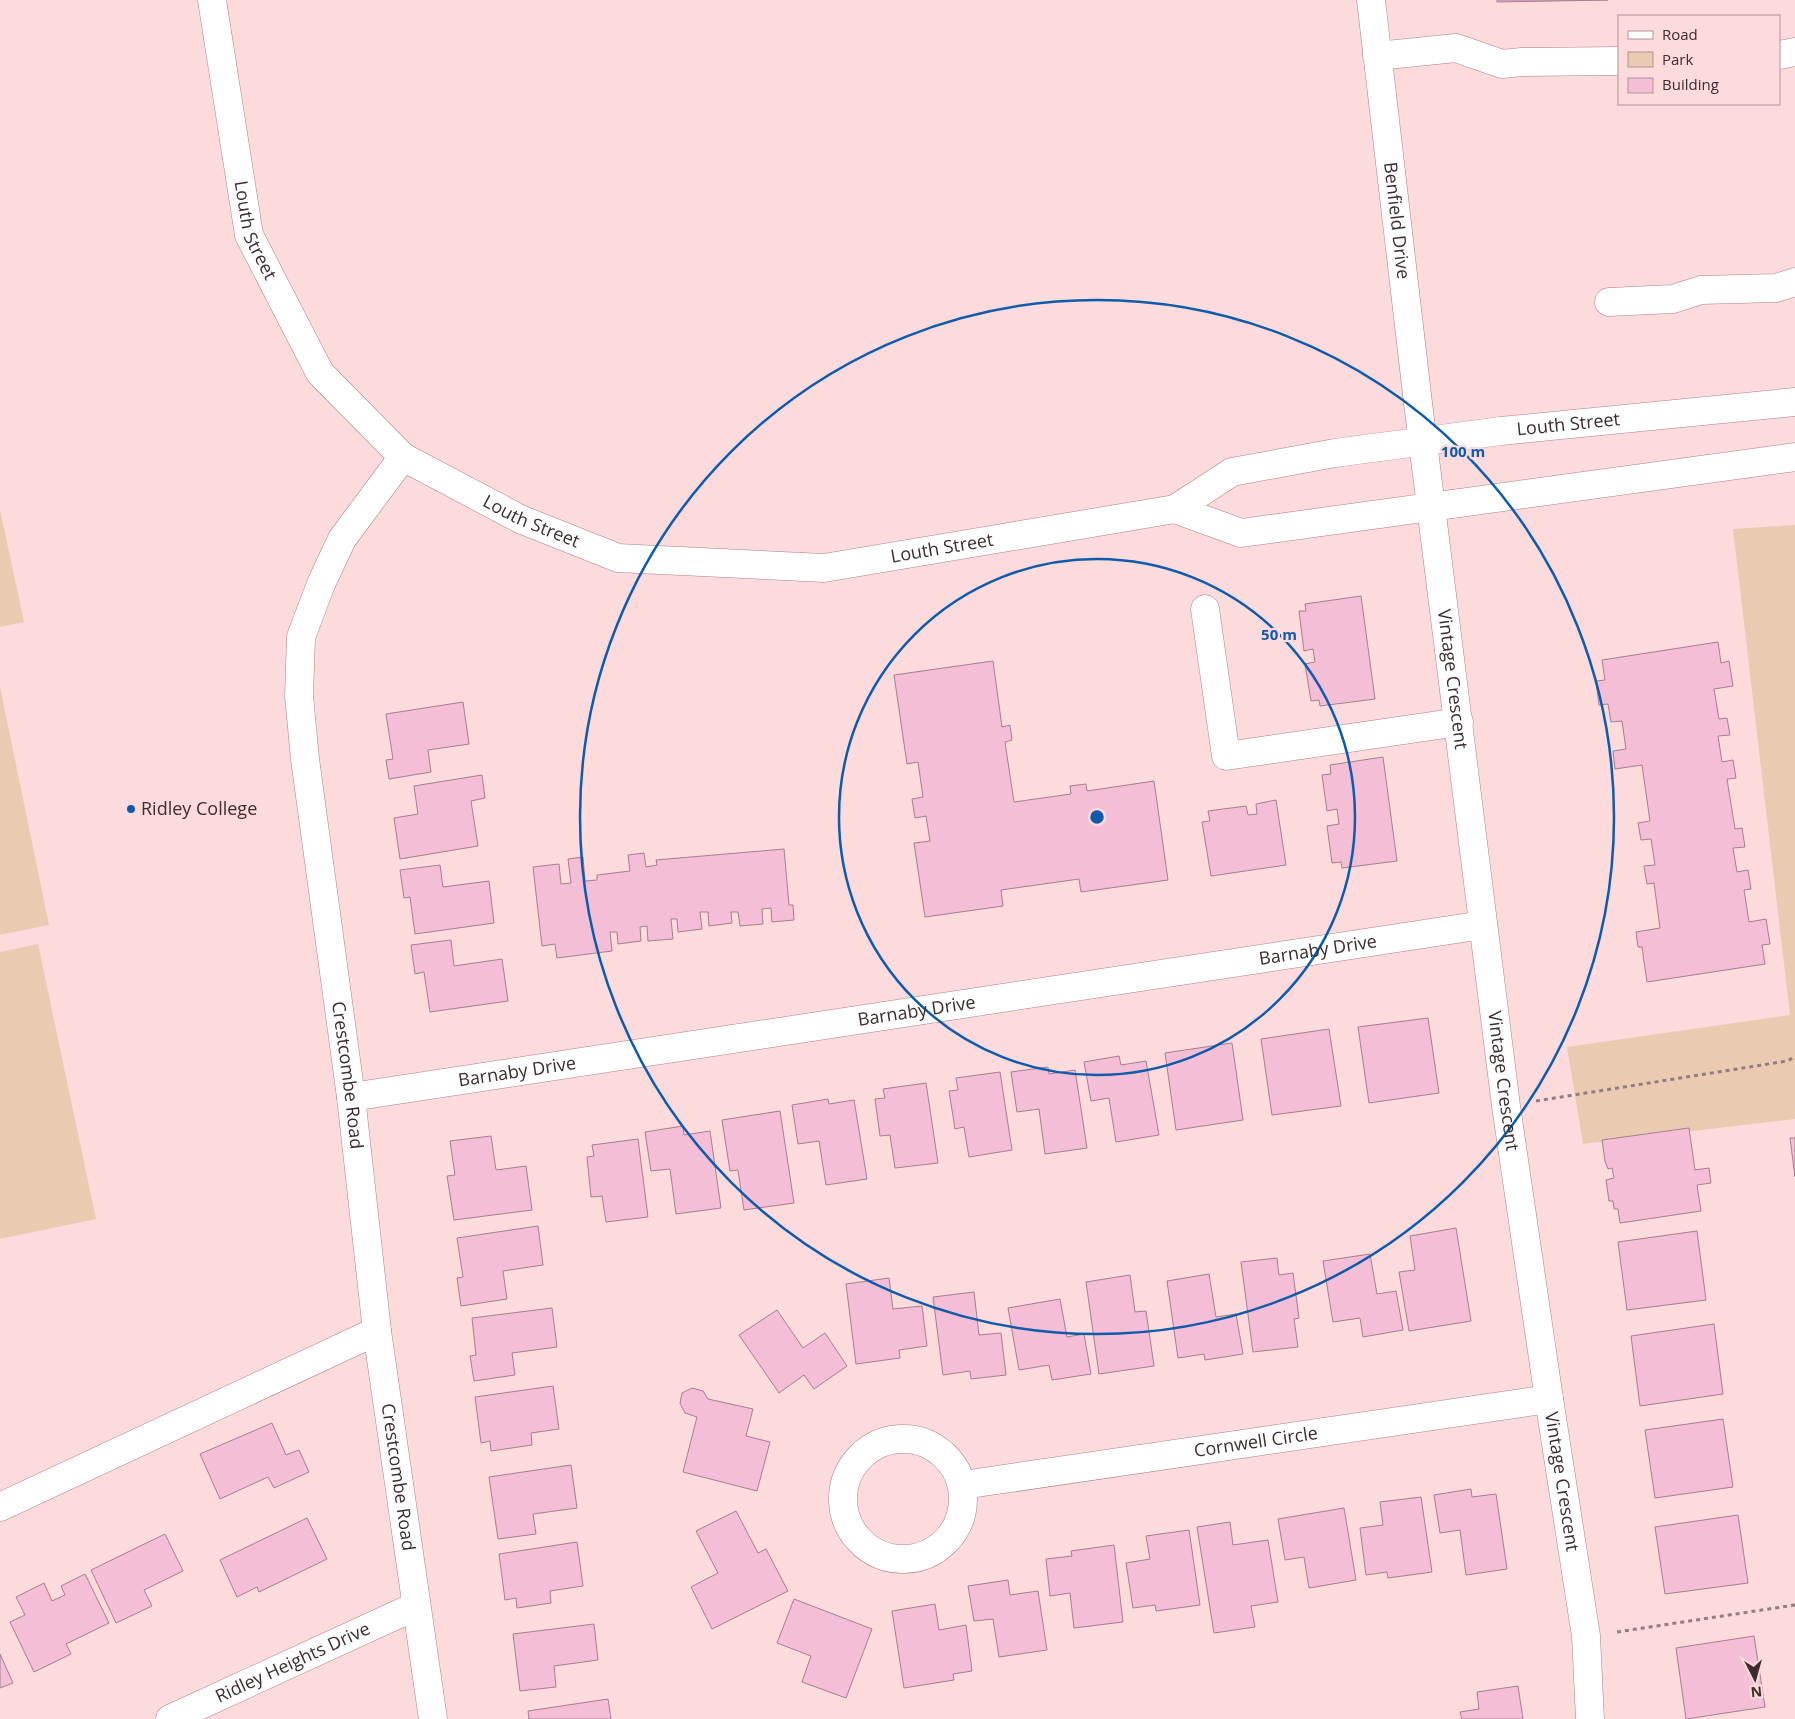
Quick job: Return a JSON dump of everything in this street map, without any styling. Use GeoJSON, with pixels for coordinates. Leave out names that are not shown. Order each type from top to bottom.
{"type":"FeatureCollection","features":[{"type":"Feature","properties":{"kind":"street","name":"Louth Street"},"geometry":{"type":"LineString","coordinates":[[212,0],[249,235],[320,373],[403,457],[520,520],[618,558],[824,568],[1175,509],[1232,472],[1335,453],[1501,431],[1795,402]]}},
{"type":"Feature","properties":{"kind":"street","name":"Benfield Drive"},"geometry":{"type":"LineString","coordinates":[[1371,0],[1423,442]]}},
{"type":"Feature","properties":{"kind":"street"},"geometry":{"type":"LineString","coordinates":[[1377,56],[1456,48],[1502,64],[1618,61]]}},
{"type":"Feature","properties":{"kind":"street"},"geometry":{"type":"LineString","coordinates":[[1780,55],[1795,52]]}},
{"type":"Feature","properties":{"kind":"street"},"geometry":{"type":"LineString","coordinates":[[1609,302],[1672,299],[1701,290],[1776,288],[1795,282]]}},
{"type":"Feature","properties":{"kind":"street","name":"Vintage Crescent"},"geometry":{"type":"LineString","coordinates":[[1423,442],[1506,1106],[1586,1636],[1590,1719]]}},
{"type":"Feature","properties":{"kind":"street","name":"Crestcombe Road"},"geometry":{"type":"LineString","coordinates":[[403,457],[342,539],[321,584],[301,637],[299,696],[305,758],[351,1097],[377,1331],[433,1719]]}},
{"type":"Feature","properties":{"kind":"street","name":"Louth Street"},"geometry":{"type":"LineString","coordinates":[[1175,509],[1240,533],[1795,457]]}},
{"type":"Feature","properties":{"kind":"street"},"geometry":{"type":"LineString","coordinates":[[1205,609],[1226,756],[1459,722]]}},
{"type":"Feature","properties":{"kind":"street","name":"Barnaby Drive"},"geometry":{"type":"LineString","coordinates":[[351,1097],[1483,925]]}},
{"type":"Feature","properties":{"kind":"street"},"geometry":{"type":"LineString","coordinates":[[0,1506],[377,1331]]}},
{"type":"Feature","properties":{"kind":"street","name":"Cornwell Circle"},"geometry":{"type":"LineString","coordinates":[[963,1485],[1549,1399]]}},
{"type":"Feature","properties":{"kind":"street"},"geometry":{"type":"LineString","coordinates":[[902,1438],[921,1441],[938,1449],[952,1462],[963,1485],[965,1499],[960,1520],[950,1538],[934,1552],[914,1559],[893,1559],[873,1551],[857,1538],[846,1519],[842,1501],[845,1482],[853,1465],[866,1451],[883,1442],[902,1438]]}},
{"type":"Feature","properties":{"kind":"street","name":"Ridley Heights Drive"},"geometry":{"type":"LineString","coordinates":[[170,1719],[416,1606]]}},
{"type":"Feature","properties":{"kind":"path"},"geometry":{"type":"LineString","coordinates":[[1506,1106],[1787,1061],[1795,1057]]}},
{"type":"Feature","properties":{"kind":"path"},"geometry":{"type":"LineString","coordinates":[[1586,1636],[1795,1605]]}},
{"type":"Feature","properties":{"kind":"green space"},"geometry":{"type":"Polygon","coordinates":[[[0,510],[24,622],[0,627],[0,510]]]}},
{"type":"Feature","properties":{"kind":"green space"},"geometry":{"type":"Polygon","coordinates":[[[1795,525],[1795,1119],[1583,1144],[1567,1047],[1790,1015],[1733,529],[1795,525]]]}},
{"type":"Feature","properties":{"kind":"green space"},"geometry":{"type":"Polygon","coordinates":[[[0,687],[49,925],[0,935],[0,687]]]}},
{"type":"Feature","properties":{"kind":"green space"},"geometry":{"type":"Polygon","coordinates":[[[38,944],[96,1219],[0,1239],[0,952],[38,944]]]}},
{"type":"Feature","properties":{"kind":"building"},"geometry":{"type":"Polygon","coordinates":[[[1497,0],[1608,0],[1497,2],[1497,0]]]}},
{"type":"Feature","properties":{"kind":"building"},"geometry":{"type":"Polygon","coordinates":[[[1361,596],[1375,699],[1320,706],[1319,700],[1311,701],[1305,664],[1315,662],[1313,649],[1304,651],[1299,611],[1306,611],[1305,604],[1361,596]]]}},
{"type":"Feature","properties":{"kind":"building"},"geometry":{"type":"Polygon","coordinates":[[[1718,642],[1721,663],[1729,661],[1733,686],[1714,689],[1719,719],[1727,718],[1730,735],[1718,736],[1722,762],[1733,760],[1736,778],[1727,779],[1735,829],[1742,828],[1745,847],[1733,848],[1737,872],[1748,870],[1751,889],[1744,890],[1749,922],[1766,919],[1770,944],[1762,945],[1765,964],[1647,982],[1642,947],[1638,947],[1636,932],[1660,928],[1654,883],[1647,884],[1644,866],[1655,865],[1651,839],[1641,840],[1638,823],[1650,821],[1642,765],[1615,769],[1613,751],[1626,749],[1622,721],[1611,722],[1608,704],[1599,705],[1596,681],[1605,680],[1602,660],[1718,642]]]}},
{"type":"Feature","properties":{"kind":"building"},"geometry":{"type":"Polygon","coordinates":[[[993,661],[1002,727],[1010,725],[1012,740],[1005,742],[1014,802],[1071,794],[1070,786],[1086,784],[1087,791],[1154,781],[1168,880],[1081,892],[1079,879],[1001,890],[1003,906],[925,917],[914,843],[930,841],[926,816],[915,818],[912,799],[923,797],[918,762],[907,764],[894,675],[993,661]]]}},
{"type":"Feature","properties":{"kind":"building"},"geometry":{"type":"Polygon","coordinates":[[[463,702],[469,744],[428,750],[431,772],[389,779],[386,760],[393,759],[386,714],[463,702]]]}},
{"type":"Feature","properties":{"kind":"building"},"geometry":{"type":"Polygon","coordinates":[[[1383,757],[1397,861],[1342,868],[1341,862],[1332,863],[1327,826],[1339,824],[1337,809],[1327,811],[1322,775],[1331,774],[1330,765],[1383,757]]]}},
{"type":"Feature","properties":{"kind":"building"},"geometry":{"type":"Polygon","coordinates":[[[482,775],[485,798],[471,801],[478,846],[400,859],[394,818],[418,814],[414,786],[482,775]]]}},
{"type":"Feature","properties":{"kind":"building"},"geometry":{"type":"Polygon","coordinates":[[[1276,800],[1286,865],[1211,876],[1202,822],[1210,821],[1208,811],[1246,806],[1248,815],[1257,814],[1256,804],[1276,800]]]}},
{"type":"Feature","properties":{"kind":"building"},"geometry":{"type":"Polygon","coordinates":[[[784,849],[789,905],[793,905],[794,920],[772,922],[771,908],[762,909],[763,924],[740,926],[738,912],[731,912],[732,923],[709,926],[708,912],[700,912],[702,929],[678,932],[677,919],[671,919],[673,939],[648,941],[647,926],[640,927],[641,941],[618,944],[617,932],[610,932],[612,951],[557,958],[555,944],[542,946],[533,867],[559,864],[561,884],[571,883],[568,859],[583,857],[585,881],[597,880],[597,875],[630,871],[628,855],[644,853],[646,867],[657,865],[656,860],[784,849]]]}},
{"type":"Feature","properties":{"kind":"building"},"geometry":{"type":"Polygon","coordinates":[[[440,865],[443,887],[489,881],[494,923],[415,934],[410,897],[404,898],[400,870],[440,865]]]}},
{"type":"Feature","properties":{"kind":"building"},"geometry":{"type":"Polygon","coordinates":[[[451,940],[454,966],[502,959],[508,1001],[430,1012],[424,972],[415,974],[411,945],[451,940]]]}},
{"type":"Feature","properties":{"kind":"building"},"geometry":{"type":"Polygon","coordinates":[[[1428,1018],[1439,1093],[1369,1103],[1358,1027],[1428,1018]]]}},
{"type":"Feature","properties":{"kind":"building"},"geometry":{"type":"Polygon","coordinates":[[[1329,1029],[1341,1106],[1272,1115],[1261,1039],[1329,1029]]]}},
{"type":"Feature","properties":{"kind":"building"},"geometry":{"type":"Polygon","coordinates":[[[1232,1043],[1243,1120],[1176,1130],[1165,1053],[1232,1043]]]}},
{"type":"Feature","properties":{"kind":"building"},"geometry":{"type":"Polygon","coordinates":[[[1119,1056],[1121,1065],[1146,1061],[1159,1135],[1116,1142],[1109,1098],[1091,1101],[1084,1062],[1119,1056]]]}},
{"type":"Feature","properties":{"kind":"building"},"geometry":{"type":"Polygon","coordinates":[[[1048,1067],[1049,1074],[1075,1070],[1087,1148],[1045,1154],[1039,1109],[1017,1112],[1011,1072],[1048,1067]]]}},
{"type":"Feature","properties":{"kind":"building"},"geometry":{"type":"Polygon","coordinates":[[[1000,1072],[1012,1150],[969,1157],[964,1127],[955,1129],[949,1091],[958,1090],[956,1078],[1000,1072]]]}},
{"type":"Feature","properties":{"kind":"building"},"geometry":{"type":"Polygon","coordinates":[[[926,1083],[938,1163],[895,1168],[890,1135],[880,1136],[875,1099],[885,1098],[883,1089],[926,1083]]]}},
{"type":"Feature","properties":{"kind":"building"},"geometry":{"type":"Polygon","coordinates":[[[828,1099],[829,1104],[854,1100],[867,1179],[826,1185],[819,1141],[798,1144],[792,1105],[828,1099]]]}},
{"type":"Feature","properties":{"kind":"building"},"geometry":{"type":"Polygon","coordinates":[[[780,1111],[794,1203],[744,1210],[738,1170],[730,1171],[722,1120],[780,1111]]]}},
{"type":"Feature","properties":{"kind":"building"},"geometry":{"type":"Polygon","coordinates":[[[683,1126],[684,1135],[710,1131],[721,1208],[676,1214],[670,1169],[651,1171],[645,1132],[683,1126]]]}},
{"type":"Feature","properties":{"kind":"building"},"geometry":{"type":"Polygon","coordinates":[[[1689,1128],[1695,1170],[1709,1168],[1711,1183],[1697,1185],[1701,1211],[1620,1223],[1618,1209],[1614,1209],[1613,1201],[1609,1201],[1606,1180],[1614,1178],[1612,1168],[1608,1169],[1605,1161],[1602,1140],[1689,1128]]]}},
{"type":"Feature","properties":{"kind":"building"},"geometry":{"type":"Polygon","coordinates":[[[491,1136],[496,1170],[526,1166],[532,1210],[454,1220],[447,1176],[455,1175],[450,1141],[491,1136]]]}},
{"type":"Feature","properties":{"kind":"building"},"geometry":{"type":"Polygon","coordinates":[[[1790,1138],[1795,1138],[1795,1177],[1790,1138]]]}},
{"type":"Feature","properties":{"kind":"building"},"geometry":{"type":"Polygon","coordinates":[[[638,1139],[648,1217],[606,1222],[602,1196],[591,1197],[587,1157],[594,1156],[592,1145],[638,1139]]]}},
{"type":"Feature","properties":{"kind":"building"},"geometry":{"type":"Polygon","coordinates":[[[538,1226],[543,1265],[503,1271],[507,1299],[461,1306],[457,1278],[463,1277],[457,1238],[538,1226]]]}},
{"type":"Feature","properties":{"kind":"building"},"geometry":{"type":"Polygon","coordinates":[[[1456,1228],[1471,1321],[1409,1331],[1399,1272],[1415,1270],[1410,1236],[1456,1228]]]}},
{"type":"Feature","properties":{"kind":"building"},"geometry":{"type":"Polygon","coordinates":[[[1697,1231],[1706,1300],[1627,1310],[1618,1242],[1697,1231]]]}},
{"type":"Feature","properties":{"kind":"building"},"geometry":{"type":"Polygon","coordinates":[[[1370,1254],[1377,1294],[1396,1291],[1403,1330],[1363,1337],[1360,1318],[1333,1322],[1323,1261],[1370,1254]]]}},
{"type":"Feature","properties":{"kind":"building"},"geometry":{"type":"Polygon","coordinates":[[[1277,1258],[1279,1275],[1293,1273],[1299,1318],[1294,1319],[1298,1347],[1253,1352],[1241,1262],[1277,1258]]]}},
{"type":"Feature","properties":{"kind":"building"},"geometry":{"type":"Polygon","coordinates":[[[1209,1274],[1216,1317],[1236,1314],[1243,1354],[1205,1360],[1204,1354],[1178,1358],[1167,1281],[1209,1274]]]}},
{"type":"Feature","properties":{"kind":"building"},"geometry":{"type":"Polygon","coordinates":[[[1130,1275],[1135,1312],[1146,1311],[1154,1366],[1099,1374],[1086,1282],[1130,1275]]]}},
{"type":"Feature","properties":{"kind":"building"},"geometry":{"type":"Polygon","coordinates":[[[889,1278],[893,1309],[922,1306],[927,1346],[899,1350],[900,1358],[856,1364],[846,1284],[889,1278]]]}},
{"type":"Feature","properties":{"kind":"building"},"geometry":{"type":"Polygon","coordinates":[[[974,1292],[979,1335],[1001,1333],[1006,1375],[971,1379],[970,1371],[943,1375],[933,1297],[974,1292]]]}},
{"type":"Feature","properties":{"kind":"building"},"geometry":{"type":"Polygon","coordinates":[[[1060,1299],[1067,1337],[1084,1334],[1091,1374],[1052,1380],[1049,1365],[1019,1370],[1008,1308],[1060,1299]]]}},
{"type":"Feature","properties":{"kind":"building"},"geometry":{"type":"Polygon","coordinates":[[[552,1308],[557,1347],[512,1353],[515,1375],[474,1381],[470,1356],[476,1355],[472,1318],[552,1308]]]}},
{"type":"Feature","properties":{"kind":"building"},"geometry":{"type":"Polygon","coordinates":[[[777,1310],[803,1348],[825,1333],[847,1366],[814,1389],[804,1375],[779,1393],[739,1335],[777,1310]]]}},
{"type":"Feature","properties":{"kind":"building"},"geometry":{"type":"Polygon","coordinates":[[[1714,1324],[1723,1394],[1640,1406],[1631,1336],[1714,1324]]]}},
{"type":"Feature","properties":{"kind":"building"},"geometry":{"type":"Polygon","coordinates":[[[553,1386],[559,1429],[531,1433],[532,1445],[491,1451],[490,1441],[481,1443],[475,1397],[553,1386]]]}},
{"type":"Feature","properties":{"kind":"building"},"geometry":{"type":"Polygon","coordinates":[[[692,1388],[703,1391],[708,1399],[753,1409],[746,1436],[770,1442],[757,1491],[683,1472],[697,1417],[685,1413],[680,1403],[682,1393],[692,1388]]]}},
{"type":"Feature","properties":{"kind":"building"},"geometry":{"type":"Polygon","coordinates":[[[1723,1419],[1733,1487],[1655,1498],[1645,1430],[1723,1419]]]}},
{"type":"Feature","properties":{"kind":"building"},"geometry":{"type":"Polygon","coordinates":[[[272,1423],[286,1455],[299,1450],[309,1472],[274,1488],[268,1477],[220,1499],[200,1454],[272,1423]]]}},
{"type":"Feature","properties":{"kind":"building"},"geometry":{"type":"Polygon","coordinates":[[[571,1465],[577,1508],[533,1514],[536,1534],[498,1539],[489,1477],[571,1465]]]}},
{"type":"Feature","properties":{"kind":"building"},"geometry":{"type":"Polygon","coordinates":[[[1471,1489],[1472,1497],[1496,1494],[1507,1569],[1466,1575],[1460,1530],[1440,1533],[1434,1495],[1471,1489]]]}},
{"type":"Feature","properties":{"kind":"building"},"geometry":{"type":"Polygon","coordinates":[[[1421,1497],[1432,1572],[1388,1578],[1387,1572],[1366,1575],[1360,1528],[1383,1525],[1380,1502],[1421,1497]]]}},
{"type":"Feature","properties":{"kind":"building"},"geometry":{"type":"Polygon","coordinates":[[[1344,1508],[1356,1580],[1309,1588],[1304,1557],[1285,1560],[1278,1519],[1344,1508]]]}},
{"type":"Feature","properties":{"kind":"building"},"geometry":{"type":"Polygon","coordinates":[[[736,1511],[758,1553],[766,1549],[788,1591],[712,1629],[691,1587],[718,1573],[696,1531],[736,1511]]]}},
{"type":"Feature","properties":{"kind":"building"},"geometry":{"type":"Polygon","coordinates":[[[1738,1515],[1748,1583],[1665,1594],[1655,1527],[1738,1515]]]}},
{"type":"Feature","properties":{"kind":"building"},"geometry":{"type":"Polygon","coordinates":[[[307,1518],[327,1559],[259,1592],[257,1587],[237,1597],[220,1560],[307,1518]]]}},
{"type":"Feature","properties":{"kind":"building"},"geometry":{"type":"Polygon","coordinates":[[[1230,1522],[1233,1545],[1268,1540],[1278,1602],[1251,1606],[1255,1627],[1214,1633],[1197,1527],[1230,1522]]]}},
{"type":"Feature","properties":{"kind":"building"},"geometry":{"type":"Polygon","coordinates":[[[1189,1530],[1200,1605],[1156,1611],[1155,1605],[1133,1608],[1126,1563],[1150,1559],[1146,1536],[1189,1530]]]}},
{"type":"Feature","properties":{"kind":"building"},"geometry":{"type":"Polygon","coordinates":[[[165,1534],[183,1571],[144,1590],[152,1606],[116,1623],[91,1570],[165,1534]]]}},
{"type":"Feature","properties":{"kind":"building"},"geometry":{"type":"Polygon","coordinates":[[[577,1542],[583,1586],[550,1591],[551,1603],[517,1608],[516,1598],[505,1600],[499,1554],[577,1542]]]}},
{"type":"Feature","properties":{"kind":"building"},"geometry":{"type":"Polygon","coordinates":[[[1114,1545],[1123,1622],[1074,1628],[1070,1593],[1050,1596],[1046,1559],[1072,1556],[1071,1551],[1114,1545]]]}},
{"type":"Feature","properties":{"kind":"building"},"geometry":{"type":"Polygon","coordinates":[[[85,1574],[109,1623],[66,1644],[71,1654],[34,1672],[10,1622],[25,1615],[16,1597],[44,1583],[52,1601],[65,1595],[61,1586],[85,1574]]]}},
{"type":"Feature","properties":{"kind":"building"},"geometry":{"type":"Polygon","coordinates":[[[1008,1580],[1010,1595],[1038,1591],[1047,1650],[999,1657],[993,1619],[974,1621],[968,1586],[1008,1580]]]}},
{"type":"Feature","properties":{"kind":"building"},"geometry":{"type":"Polygon","coordinates":[[[794,1599],[872,1629],[846,1698],[802,1682],[811,1656],[777,1643],[794,1599]]]}},
{"type":"Feature","properties":{"kind":"building"},"geometry":{"type":"Polygon","coordinates":[[[935,1604],[939,1630],[966,1625],[972,1671],[953,1674],[954,1680],[904,1688],[892,1611],[935,1604]]]}},
{"type":"Feature","properties":{"kind":"building"},"geometry":{"type":"Polygon","coordinates":[[[594,1624],[598,1660],[554,1666],[556,1687],[520,1691],[513,1634],[594,1624]]]}},
{"type":"Feature","properties":{"kind":"building"},"geometry":{"type":"Polygon","coordinates":[[[1754,1636],[1765,1707],[1686,1719],[1676,1648],[1754,1636]]]}},
{"type":"Feature","properties":{"kind":"building"},"geometry":{"type":"Polygon","coordinates":[[[0,1654],[13,1683],[0,1688],[0,1654]]]}},
{"type":"Feature","properties":{"kind":"building"},"geometry":{"type":"Polygon","coordinates":[[[1518,1686],[1523,1719],[1462,1719],[1460,1712],[1479,1709],[1477,1692],[1518,1686]]]}},
{"type":"Feature","properties":{"kind":"building"},"geometry":{"type":"Polygon","coordinates":[[[608,1699],[611,1719],[529,1719],[528,1711],[608,1699]]]}},
{"type":"Feature","properties":{"kind":"place","name":"Ridley College"},"geometry":{"type":"Point","coordinates":[131,809]}}]}
